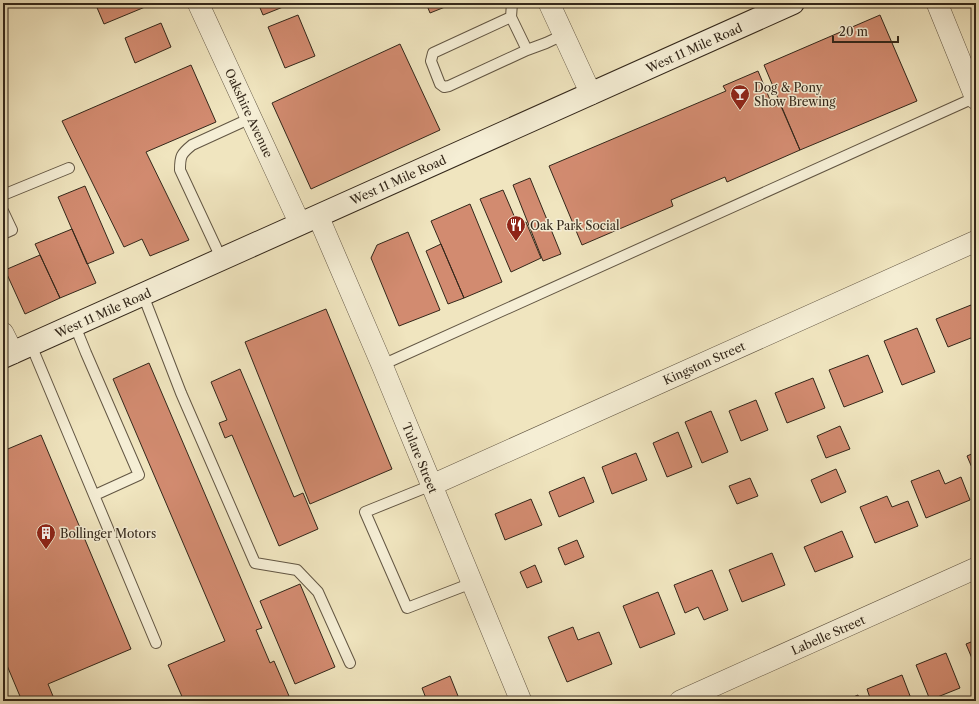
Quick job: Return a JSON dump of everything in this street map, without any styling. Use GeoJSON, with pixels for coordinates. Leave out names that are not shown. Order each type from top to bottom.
{"type":"FeatureCollection","features":[{"type":"Feature","properties":{"kind":"main road","name":"West 11 Mile Road"},"geometry":{"type":"LineString","coordinates":[[16,352],[793,3]]}},
{"type":"Feature","properties":{"kind":"street","name":"Oakshire Avenue"},"geometry":{"type":"LineString","coordinates":[[198,3],[251,118],[309,220]]}},
{"type":"Feature","properties":{"kind":"street"},"geometry":{"type":"LineString","coordinates":[[549,3],[591,94]]}},
{"type":"Feature","properties":{"kind":"street"},"geometry":{"type":"LineString","coordinates":[[937,3],[976,98]]}},
{"type":"Feature","properties":{"kind":"street","name":"Tulare Street"},"geometry":{"type":"LineString","coordinates":[[309,220],[382,365],[521,701]]}},
{"type":"Feature","properties":{"kind":"street","name":"Kingston Street"},"geometry":{"type":"LineString","coordinates":[[432,485],[976,241]]}},
{"type":"Feature","properties":{"kind":"street"},"geometry":{"type":"LineString","coordinates":[[3,333],[16,352]]}},
{"type":"Feature","properties":{"kind":"street","name":"Labelle Street"},"geometry":{"type":"LineString","coordinates":[[680,701],[976,568]]}},
{"type":"Feature","properties":{"kind":"lane"},"geometry":{"type":"LineString","coordinates":[[512,3],[511,17],[527,50]]}},
{"type":"Feature","properties":{"kind":"lane"},"geometry":{"type":"LineString","coordinates":[[511,17],[433,53],[431,61],[440,84],[444,87],[449,86],[563,35]]}},
{"type":"Feature","properties":{"kind":"lane"},"geometry":{"type":"LineString","coordinates":[[382,365],[976,98]]}},
{"type":"Feature","properties":{"kind":"lane"},"geometry":{"type":"LineString","coordinates":[[222,260],[180,170],[180,160],[184,152],[192,145],[251,118]]}},
{"type":"Feature","properties":{"kind":"lane"},"geometry":{"type":"LineString","coordinates":[[3,194],[69,168]]}},
{"type":"Feature","properties":{"kind":"lane"},"geometry":{"type":"LineString","coordinates":[[3,211],[12,230],[3,234]]}},
{"type":"Feature","properties":{"kind":"lane"},"geometry":{"type":"LineString","coordinates":[[143,295],[181,393],[255,563],[297,570],[308,581],[318,592],[350,663]]}},
{"type":"Feature","properties":{"kind":"lane"},"geometry":{"type":"LineString","coordinates":[[75,326],[139,475],[94,495]]}},
{"type":"Feature","properties":{"kind":"lane"},"geometry":{"type":"LineString","coordinates":[[16,352],[94,495],[156,643]]}},
{"type":"Feature","properties":{"kind":"lane"},"geometry":{"type":"LineString","coordinates":[[432,485],[364,512],[407,608],[472,583]]}},
{"type":"Feature","properties":{"kind":"building"},"geometry":{"type":"Polygon","coordinates":[[[95,3],[144,3],[145,7],[104,24],[95,3]]]}},
{"type":"Feature","properties":{"kind":"building"},"geometry":{"type":"Polygon","coordinates":[[[258,3],[293,3],[263,15],[258,3]]]}},
{"type":"Feature","properties":{"kind":"building"},"geometry":{"type":"Polygon","coordinates":[[[426,3],[455,3],[430,13],[426,3]]]}},
{"type":"Feature","properties":{"kind":"building"},"geometry":{"type":"Polygon","coordinates":[[[298,15],[315,56],[285,68],[268,27],[298,15]]]}},
{"type":"Feature","properties":{"kind":"building"},"geometry":{"type":"Polygon","coordinates":[[[880,15],[917,101],[800,150],[764,65],[880,15]]]}},
{"type":"Feature","properties":{"kind":"building"},"geometry":{"type":"Polygon","coordinates":[[[161,23],[171,47],[135,63],[125,38],[161,23]]]}},
{"type":"Feature","properties":{"kind":"building"},"geometry":{"type":"Polygon","coordinates":[[[400,44],[440,130],[311,189],[272,103],[400,44]]]}},
{"type":"Feature","properties":{"kind":"building"},"geometry":{"type":"Polygon","coordinates":[[[191,65],[216,122],[146,152],[189,240],[150,256],[142,239],[124,247],[62,121],[191,65]]]}},
{"type":"Feature","properties":{"kind":"building"},"geometry":{"type":"Polygon","coordinates":[[[758,71],[773,107],[780,104],[800,150],[727,182],[725,177],[671,200],[673,206],[582,245],[549,166],[726,91],[723,86],[758,71]]]}},
{"type":"Feature","properties":{"kind":"building"},"geometry":{"type":"Polygon","coordinates":[[[530,178],[561,254],[543,261],[513,185],[530,178]]]}},
{"type":"Feature","properties":{"kind":"building"},"geometry":{"type":"Polygon","coordinates":[[[85,186],[114,253],[87,264],[58,197],[85,186]]]}},
{"type":"Feature","properties":{"kind":"building","name":"Oak Park Social"},"geometry":{"type":"Polygon","coordinates":[[[503,190],[518,225],[526,222],[541,258],[511,272],[480,199],[503,190]]]}},
{"type":"Feature","properties":{"kind":"building"},"geometry":{"type":"Polygon","coordinates":[[[470,204],[502,282],[464,298],[431,221],[470,204]]]}},
{"type":"Feature","properties":{"kind":"building"},"geometry":{"type":"Polygon","coordinates":[[[72,229],[96,283],[60,298],[35,244],[72,229]]]}},
{"type":"Feature","properties":{"kind":"building"},"geometry":{"type":"Polygon","coordinates":[[[408,232],[440,310],[399,326],[371,258],[377,245],[408,232]]]}},
{"type":"Feature","properties":{"kind":"building"},"geometry":{"type":"Polygon","coordinates":[[[441,244],[464,298],[448,304],[426,251],[441,244]]]}},
{"type":"Feature","properties":{"kind":"building"},"geometry":{"type":"Polygon","coordinates":[[[40,255],[60,298],[25,314],[5,270],[40,255]]]}},
{"type":"Feature","properties":{"kind":"building"},"geometry":{"type":"Polygon","coordinates":[[[971,305],[976,319],[976,336],[948,347],[936,319],[971,305]]]}},
{"type":"Feature","properties":{"kind":"building"},"geometry":{"type":"Polygon","coordinates":[[[326,309],[392,469],[310,504],[245,342],[326,309]]]}},
{"type":"Feature","properties":{"kind":"building"},"geometry":{"type":"Polygon","coordinates":[[[917,328],[935,372],[902,385],[884,341],[917,328]]]}},
{"type":"Feature","properties":{"kind":"building"},"geometry":{"type":"Polygon","coordinates":[[[868,355],[883,392],[844,407],[829,370],[868,355]]]}},
{"type":"Feature","properties":{"kind":"building"},"geometry":{"type":"Polygon","coordinates":[[[149,363],[262,628],[256,630],[270,663],[274,661],[289,696],[277,701],[184,701],[168,665],[225,641],[113,379],[149,363]]]}},
{"type":"Feature","properties":{"kind":"building"},"geometry":{"type":"Polygon","coordinates":[[[240,369],[294,497],[303,493],[318,529],[279,546],[232,435],[225,438],[219,423],[227,420],[211,382],[240,369]]]}},
{"type":"Feature","properties":{"kind":"building"},"geometry":{"type":"Polygon","coordinates":[[[813,378],[825,408],[787,423],[775,393],[813,378]]]}},
{"type":"Feature","properties":{"kind":"building"},"geometry":{"type":"Polygon","coordinates":[[[756,400],[768,430],[741,441],[729,411],[756,400]]]}},
{"type":"Feature","properties":{"kind":"building"},"geometry":{"type":"Polygon","coordinates":[[[711,411],[728,452],[702,463],[685,422],[711,411]]]}},
{"type":"Feature","properties":{"kind":"building"},"geometry":{"type":"Polygon","coordinates":[[[840,426],[850,449],[826,458],[817,436],[840,426]]]}},
{"type":"Feature","properties":{"kind":"building"},"geometry":{"type":"Polygon","coordinates":[[[678,432],[692,467],[667,477],[653,443],[678,432]]]}},
{"type":"Feature","properties":{"kind":"building","name":"Bollinger Motors"},"geometry":{"type":"Polygon","coordinates":[[[41,435],[131,649],[48,684],[55,701],[22,701],[3,656],[3,451],[41,435]]]}},
{"type":"Feature","properties":{"kind":"building"},"geometry":{"type":"Polygon","coordinates":[[[976,452],[976,477],[967,456],[976,452]]]}},
{"type":"Feature","properties":{"kind":"building"},"geometry":{"type":"Polygon","coordinates":[[[636,453],[647,480],[612,494],[602,467],[636,453]]]}},
{"type":"Feature","properties":{"kind":"building"},"geometry":{"type":"Polygon","coordinates":[[[836,469],[846,492],[821,503],[811,480],[836,469]]]}},
{"type":"Feature","properties":{"kind":"building"},"geometry":{"type":"Polygon","coordinates":[[[939,470],[945,484],[961,477],[970,500],[926,518],[911,481],[939,470]]]}},
{"type":"Feature","properties":{"kind":"building"},"geometry":{"type":"Polygon","coordinates":[[[584,477],[594,502],[559,517],[549,492],[584,477]]]}},
{"type":"Feature","properties":{"kind":"building"},"geometry":{"type":"Polygon","coordinates":[[[750,478],[758,496],[737,504],[729,486],[750,478]]]}},
{"type":"Feature","properties":{"kind":"building"},"geometry":{"type":"Polygon","coordinates":[[[887,496],[892,507],[908,501],[918,526],[875,543],[860,507],[887,496]]]}},
{"type":"Feature","properties":{"kind":"building"},"geometry":{"type":"Polygon","coordinates":[[[531,499],[542,525],[505,540],[495,514],[531,499]]]}},
{"type":"Feature","properties":{"kind":"building"},"geometry":{"type":"Polygon","coordinates":[[[842,531],[853,557],[815,572],[804,547],[842,531]]]}},
{"type":"Feature","properties":{"kind":"building"},"geometry":{"type":"Polygon","coordinates":[[[577,540],[584,557],[565,565],[558,548],[577,540]]]}},
{"type":"Feature","properties":{"kind":"building"},"geometry":{"type":"Polygon","coordinates":[[[772,553],[785,585],[742,602],[729,570],[772,553]]]}},
{"type":"Feature","properties":{"kind":"building"},"geometry":{"type":"Polygon","coordinates":[[[535,565],[542,582],[527,588],[520,572],[535,565]]]}},
{"type":"Feature","properties":{"kind":"building"},"geometry":{"type":"Polygon","coordinates":[[[712,570],[728,610],[704,620],[698,607],[685,613],[674,585],[712,570]]]}},
{"type":"Feature","properties":{"kind":"building"},"geometry":{"type":"Polygon","coordinates":[[[300,584],[335,667],[295,684],[260,601],[300,584]]]}},
{"type":"Feature","properties":{"kind":"building"},"geometry":{"type":"Polygon","coordinates":[[[658,592],[675,634],[640,648],[623,606],[658,592]]]}},
{"type":"Feature","properties":{"kind":"building"},"geometry":{"type":"Polygon","coordinates":[[[573,627],[578,640],[599,632],[612,664],[567,682],[548,637],[573,627]]]}},
{"type":"Feature","properties":{"kind":"building"},"geometry":{"type":"Polygon","coordinates":[[[976,640],[976,668],[966,644],[976,640]]]}},
{"type":"Feature","properties":{"kind":"building"},"geometry":{"type":"Polygon","coordinates":[[[946,653],[960,688],[930,700],[916,665],[946,653]]]}},
{"type":"Feature","properties":{"kind":"building"},"geometry":{"type":"Polygon","coordinates":[[[902,675],[912,701],[871,701],[867,689],[902,675]]]}},
{"type":"Feature","properties":{"kind":"building"},"geometry":{"type":"Polygon","coordinates":[[[450,676],[460,701],[427,701],[422,688],[450,676]]]}},
{"type":"Feature","properties":{"kind":"building"},"geometry":{"type":"Polygon","coordinates":[[[858,695],[860,701],[844,701],[858,695]]]}},
{"type":"Feature","properties":{"kind":"place","name":"Dog & Pony Show Brewing"},"geometry":{"type":"Point","coordinates":[740,111]}},
{"type":"Feature","properties":{"kind":"place","name":"Oak Park Social"},"geometry":{"type":"Point","coordinates":[516,242]}},
{"type":"Feature","properties":{"kind":"place","name":"Bollinger Motors"},"geometry":{"type":"Point","coordinates":[46,550]}}]}
